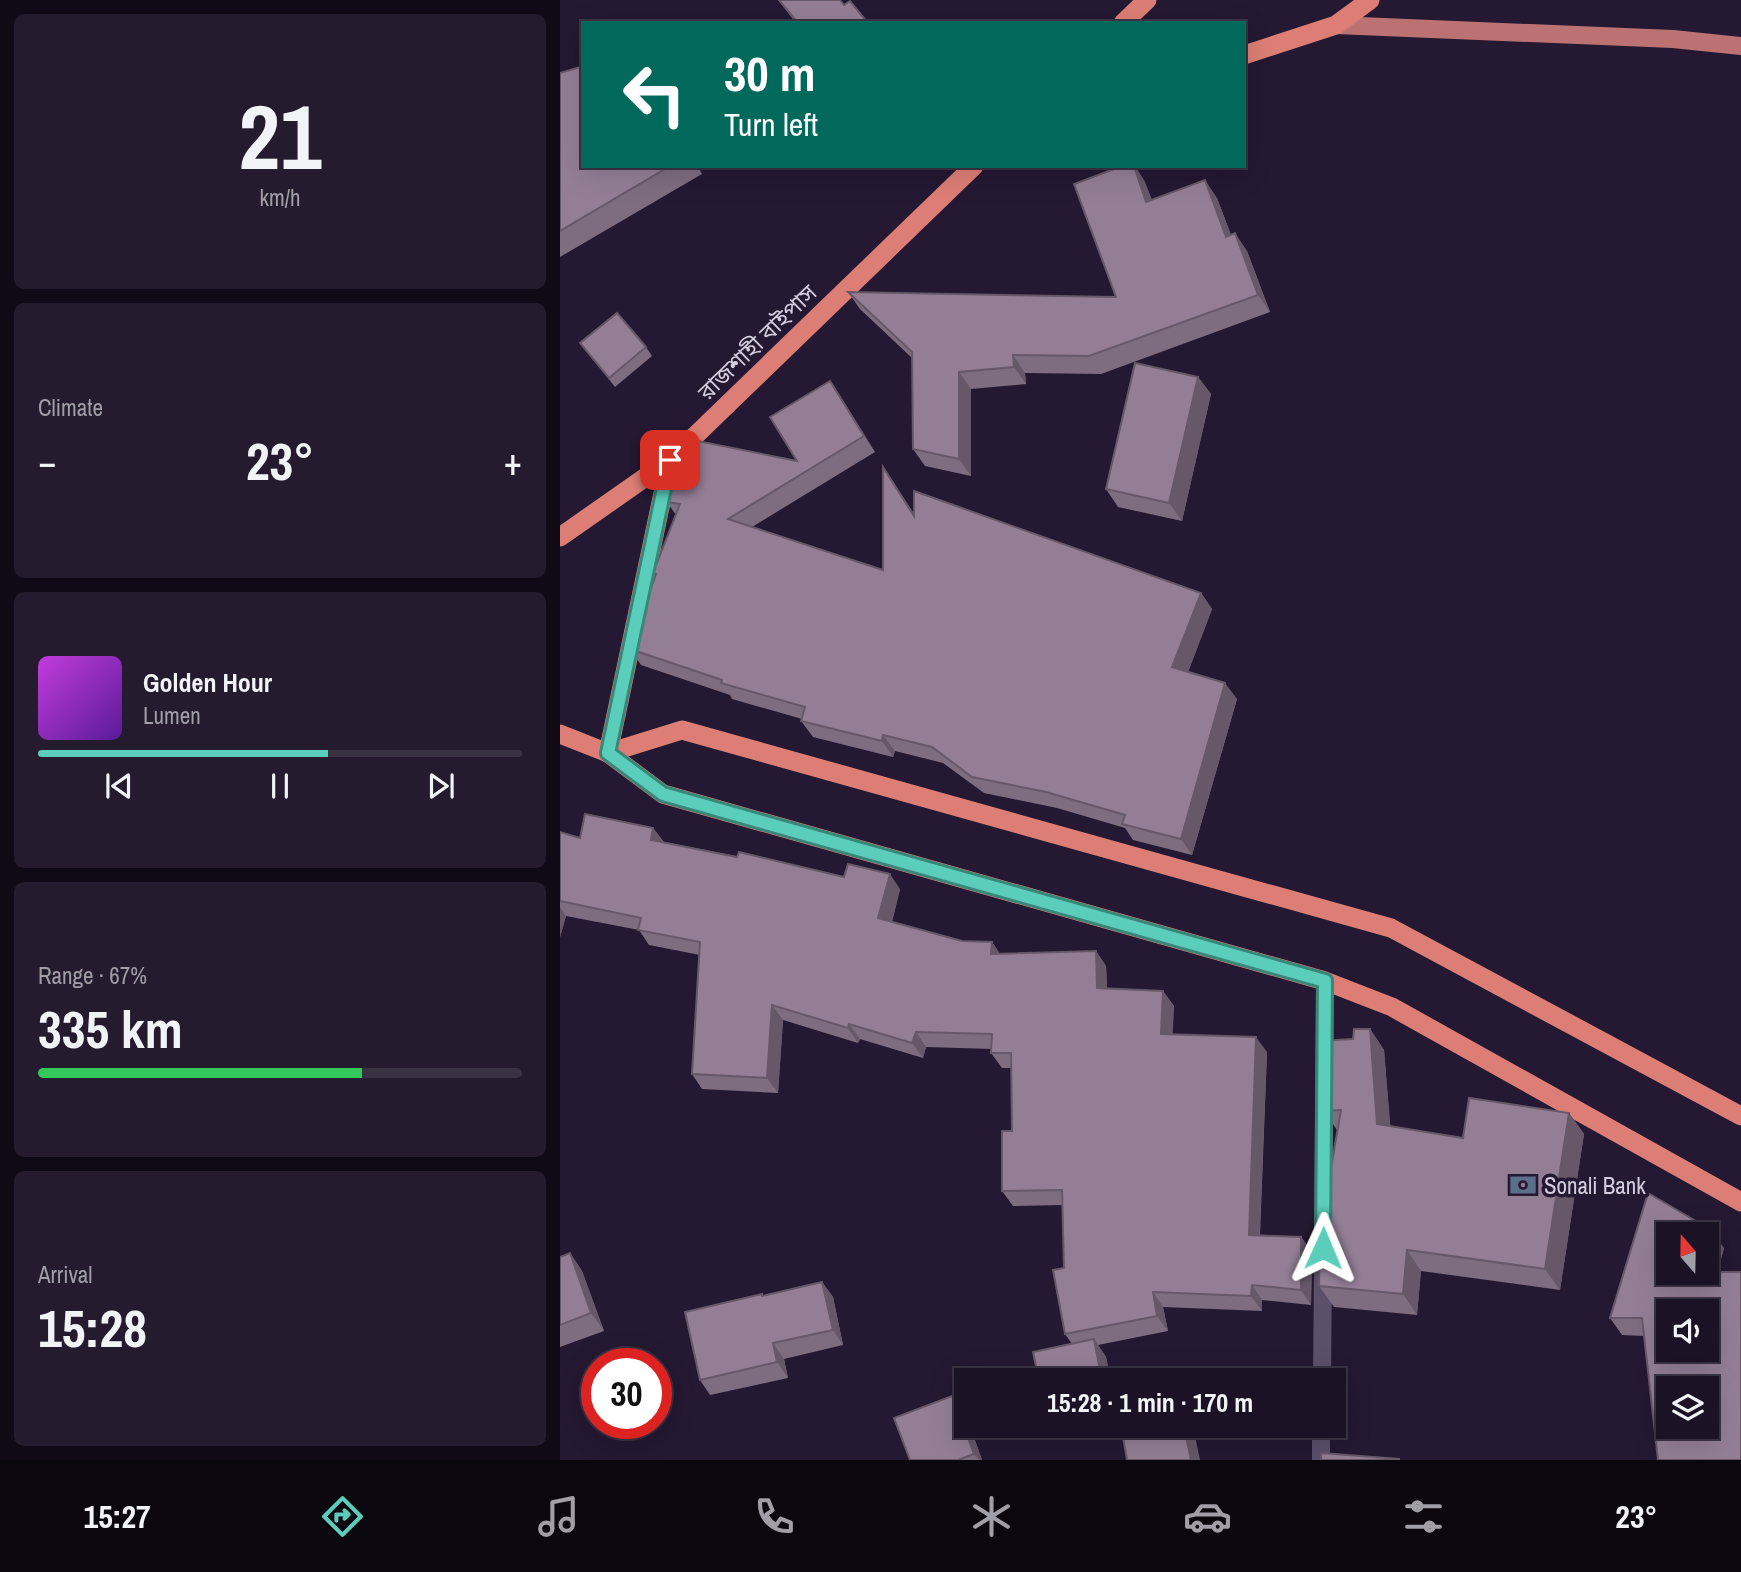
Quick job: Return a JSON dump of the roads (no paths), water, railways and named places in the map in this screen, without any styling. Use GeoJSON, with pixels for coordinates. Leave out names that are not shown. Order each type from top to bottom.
{"type":"FeatureCollection","features":[{"type":"Feature","properties":{"kind":"highway"},"geometry":{"type":"LineString","coordinates":[[1125,21],[1147,0]]}},
{"type":"Feature","properties":{"kind":"highway"},"geometry":{"type":"LineString","coordinates":[[1246,54],[1336,25],[1370,0]]}},
{"type":"Feature","properties":{"kind":"highway","name":"রাজশাহী বাইপাস"},"geometry":{"type":"LineString","coordinates":[[560,537],[670,460],[972,168]]}},
{"type":"Feature","properties":{"kind":"highway"},"geometry":{"type":"LineString","coordinates":[[608,753],[670,460]]}},
{"type":"Feature","properties":{"kind":"highway"},"geometry":{"type":"LineString","coordinates":[[608,753],[682,730],[1391,928],[1741,1116]]}},
{"type":"Feature","properties":{"kind":"highway"},"geometry":{"type":"LineString","coordinates":[[560,734],[608,753],[663,794],[1325,981],[1392,1007],[1741,1202]]}},
{"type":"Feature","properties":{"kind":"main road"},"geometry":{"type":"LineString","coordinates":[[1336,25],[1673,39],[1741,46]]}},
{"type":"Feature","properties":{"kind":"street"},"geometry":{"type":"LineString","coordinates":[[1322,1368],[1325,981]]}},
{"type":"Feature","properties":{"kind":"street"},"geometry":{"type":"LineString","coordinates":[[1321,1438],[1321,1460]]}},
{"type":"Feature","properties":{"kind":"place","name":"Sonali Bank"},"geometry":{"type":"Point","coordinates":[1523,1185]}}]}
